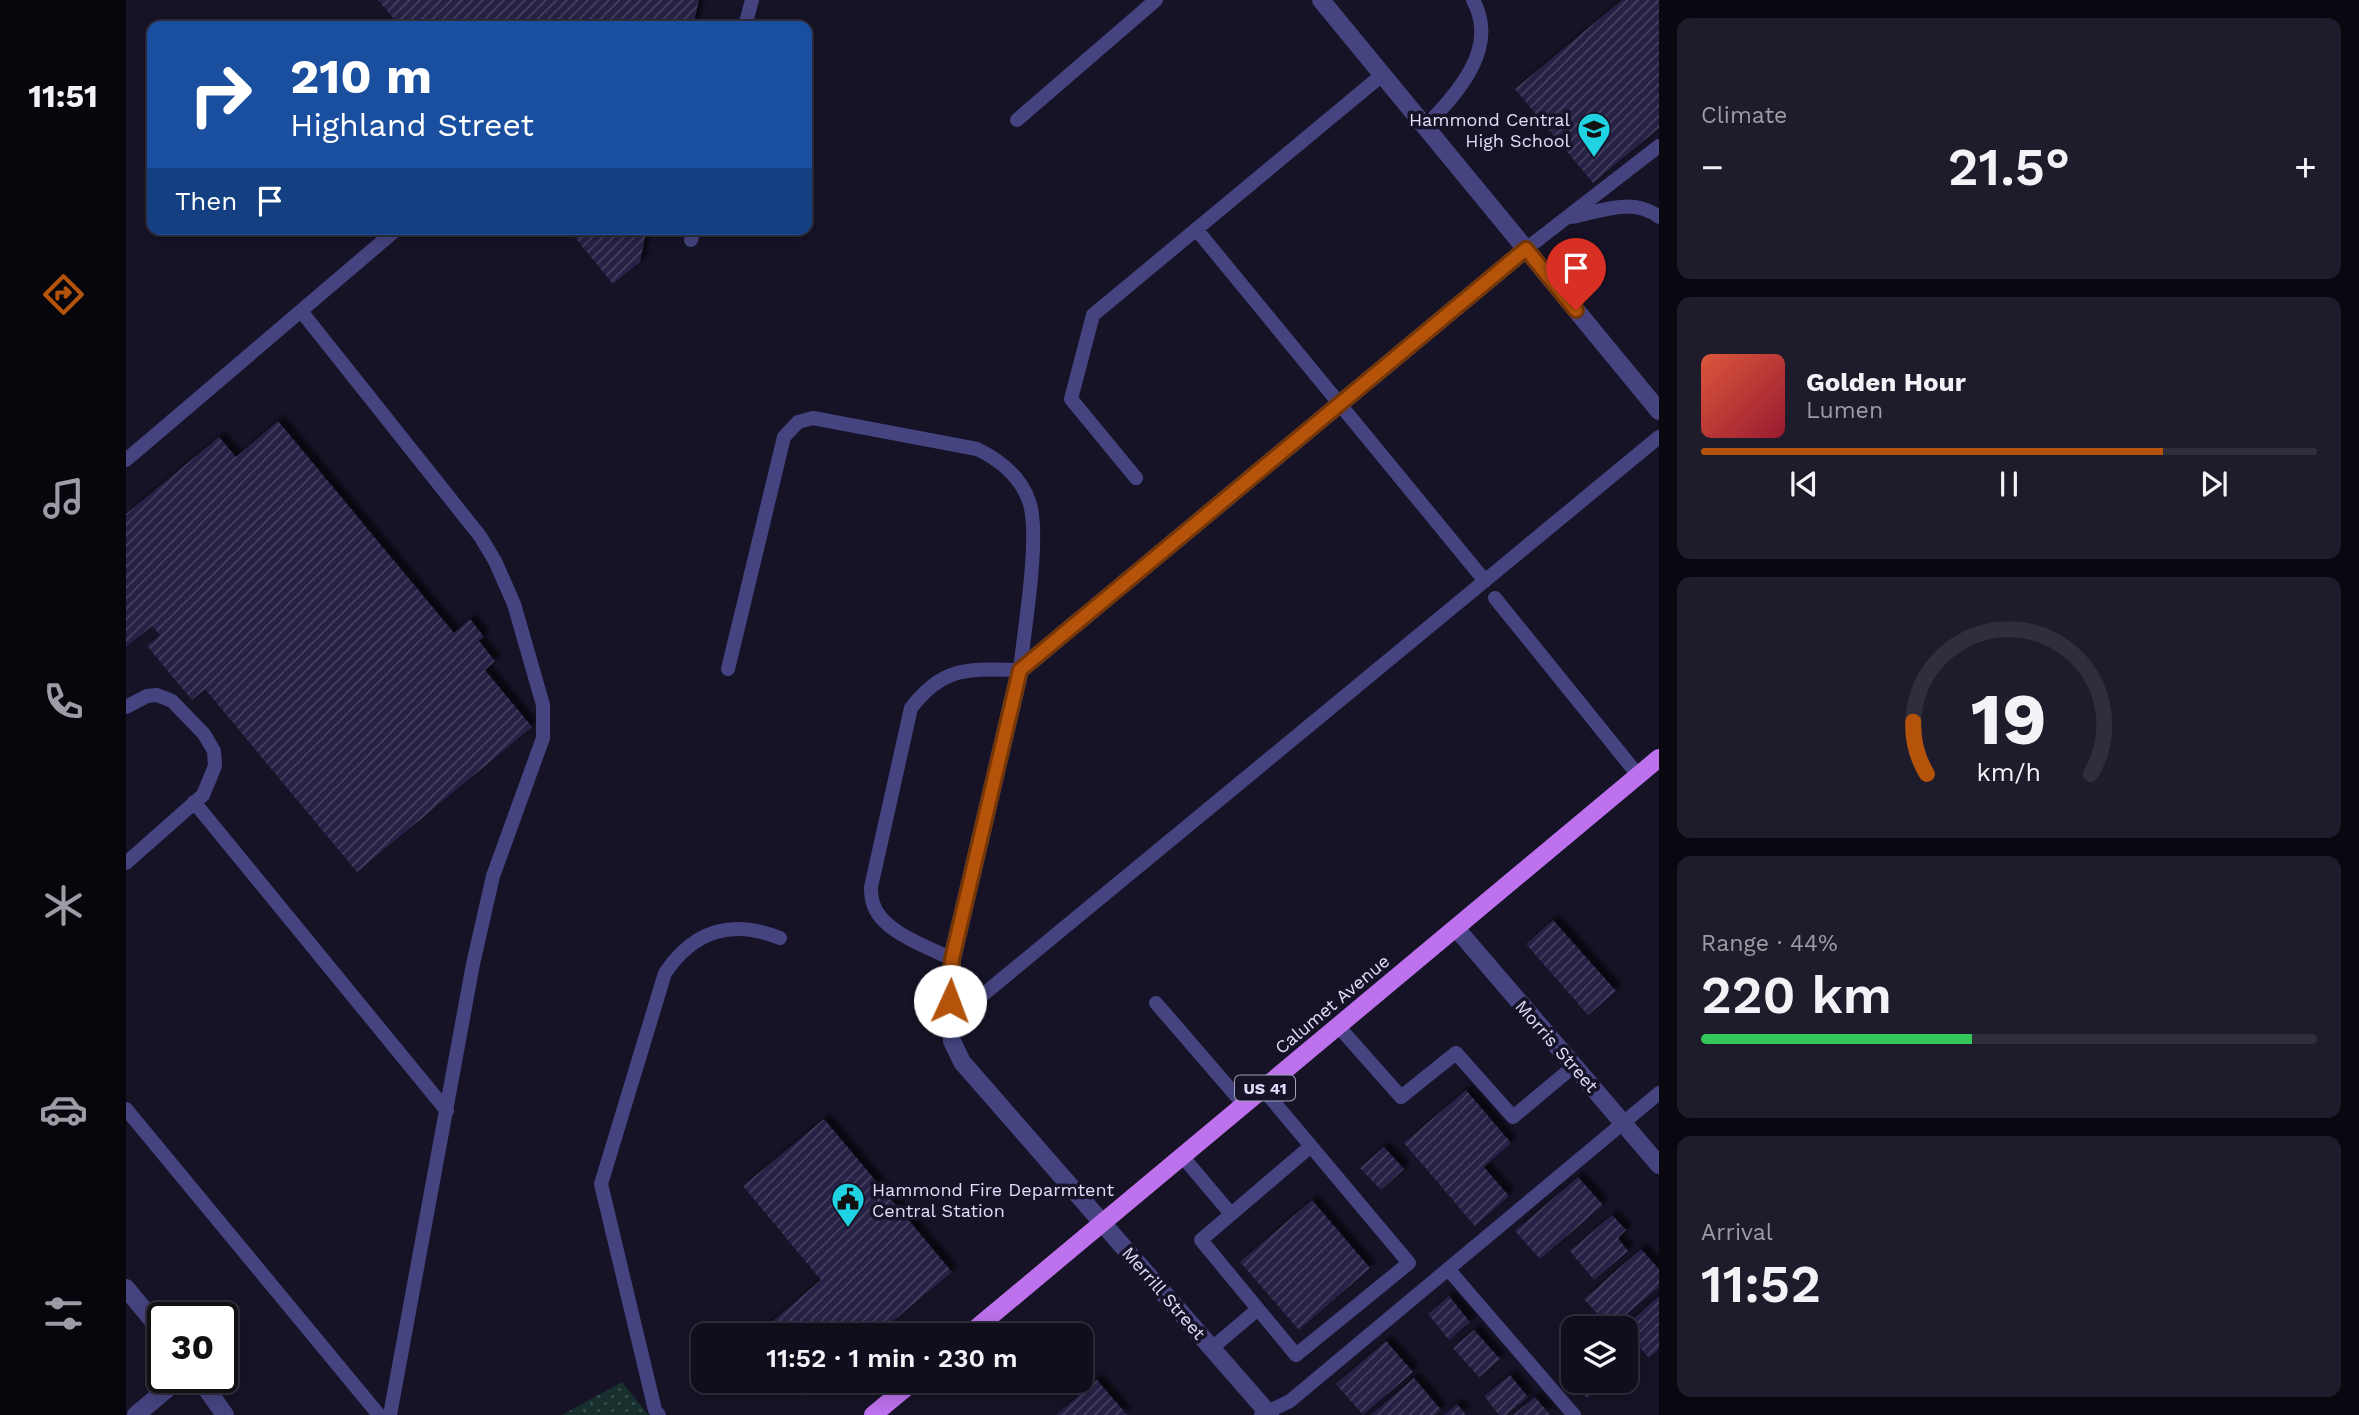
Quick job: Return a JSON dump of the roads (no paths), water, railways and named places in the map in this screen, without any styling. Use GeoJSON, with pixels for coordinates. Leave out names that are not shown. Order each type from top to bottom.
{"type":"FeatureCollection","features":[{"type":"Feature","properties":{"kind":"main road","name":"Calumet Avenue"},"geometry":{"type":"LineString","coordinates":[[982,1323],[1659,758]]}},
{"type":"Feature","properties":{"kind":"main road"},"geometry":{"type":"LineString","coordinates":[[873,1415],[900,1393]]}},
{"type":"Feature","properties":{"kind":"street"},"geometry":{"type":"LineString","coordinates":[[1321,0],[1659,411]]}},
{"type":"Feature","properties":{"kind":"street"},"geometry":{"type":"LineString","coordinates":[[950,1022],[952,959],[1020,670],[1526,249]]}},
{"type":"Feature","properties":{"kind":"street","name":"Morris Street"},"geometry":{"type":"LineString","coordinates":[[1456,928],[1659,1164]]}},
{"type":"Feature","properties":{"kind":"street","name":"Merrill Street"},"geometry":{"type":"LineString","coordinates":[[950,1022],[952,1041],[962,1062],[1212,1348],[1266,1414]]}},
{"type":"Feature","properties":{"kind":"street"},"geometry":{"type":"LineString","coordinates":[[126,1288],[147,1314]]}},
{"type":"Feature","properties":{"kind":"street"},"geometry":{"type":"LineString","coordinates":[[136,1415],[162,1393]]}},
{"type":"Feature","properties":{"kind":"street"},"geometry":{"type":"LineString","coordinates":[[209,1393],[225,1415]]}},
{"type":"Feature","properties":{"kind":"lane"},"geometry":{"type":"LineString","coordinates":[[746,21],[752,0]]}},
{"type":"Feature","properties":{"kind":"lane"},"geometry":{"type":"LineString","coordinates":[[1017,120],[1156,0]]}},
{"type":"Feature","properties":{"kind":"lane"},"geometry":{"type":"LineString","coordinates":[[1425,127],[1458,92],[1476,63],[1481,31],[1477,7],[1473,0]]}},
{"type":"Feature","properties":{"kind":"lane"},"geometry":{"type":"LineString","coordinates":[[1136,478],[1071,398],[1093,315],[1382,75]]}},
{"type":"Feature","properties":{"kind":"lane"},"geometry":{"type":"LineString","coordinates":[[1526,249],[1659,146]]}},
{"type":"Feature","properties":{"kind":"lane"},"geometry":{"type":"LineString","coordinates":[[1568,218],[1625,205],[1645,208],[1659,217]]}},
{"type":"Feature","properties":{"kind":"lane"},"geometry":{"type":"LineString","coordinates":[[1196,229],[1485,581]]}},
{"type":"Feature","properties":{"kind":"lane"},"geometry":{"type":"LineString","coordinates":[[126,460],[390,235]]}},
{"type":"Feature","properties":{"kind":"lane"},"geometry":{"type":"LineString","coordinates":[[301,311],[480,536],[495,561],[514,604],[543,705],[542,738],[493,876],[472,964],[390,1415]]}},
{"type":"Feature","properties":{"kind":"lane"},"geometry":{"type":"LineString","coordinates":[[729,670],[784,436],[797,422],[813,418],[977,449],[999,459],[1018,480],[1030,502],[1034,537],[1020,670],[969,669],[943,677],[923,692],[911,708],[871,887],[873,905],[883,920],[896,932],[952,959]]}},
{"type":"Feature","properties":{"kind":"lane"},"geometry":{"type":"LineString","coordinates":[[950,1022],[1659,437]]}},
{"type":"Feature","properties":{"kind":"lane"},"geometry":{"type":"LineString","coordinates":[[1495,598],[1639,775]]}},
{"type":"Feature","properties":{"kind":"lane"},"geometry":{"type":"LineString","coordinates":[[126,707],[147,696],[157,695],[172,701],[204,734],[214,751],[215,766],[203,795],[126,863]]}},
{"type":"Feature","properties":{"kind":"lane"},"geometry":{"type":"LineString","coordinates":[[194,802],[447,1111]]}},
{"type":"Feature","properties":{"kind":"lane"},"geometry":{"type":"LineString","coordinates":[[659,1415],[652,1396],[601,1184],[665,973],[677,955],[695,940],[717,931],[741,929],[780,938]]}},
{"type":"Feature","properties":{"kind":"lane"},"geometry":{"type":"LineString","coordinates":[[1156,1003],[1244,1105]]}},
{"type":"Feature","properties":{"kind":"lane"},"geometry":{"type":"LineString","coordinates":[[1338,1026],[1401,1097],[1456,1053],[1513,1117],[1574,1066]]}},
{"type":"Feature","properties":{"kind":"lane"},"geometry":{"type":"LineString","coordinates":[[1263,1089],[1311,1146],[1409,1263],[1296,1355],[1200,1240],[1311,1146]]}},
{"type":"Feature","properties":{"kind":"lane"},"geometry":{"type":"LineString","coordinates":[[1266,1414],[1290,1401],[1659,1093]]}},
{"type":"Feature","properties":{"kind":"lane"},"geometry":{"type":"LineString","coordinates":[[126,1109],[379,1415]]}},
{"type":"Feature","properties":{"kind":"lane"},"geometry":{"type":"LineString","coordinates":[[1182,1156],[1231,1214]]}},
{"type":"Feature","properties":{"kind":"lane"},"geometry":{"type":"LineString","coordinates":[[1448,1269],[1574,1415]]}},
{"type":"Feature","properties":{"kind":"lane"},"geometry":{"type":"LineString","coordinates":[[1212,1348],[1258,1309]]}},
{"type":"Feature","properties":{"kind":"place","name":"Hammond Central High School"},"geometry":{"type":"Point","coordinates":[1594,159]}},
{"type":"Feature","properties":{"kind":"place","name":"Hammond Fire Deparmtent Central Station"},"geometry":{"type":"Point","coordinates":[848,1229]}}]}
